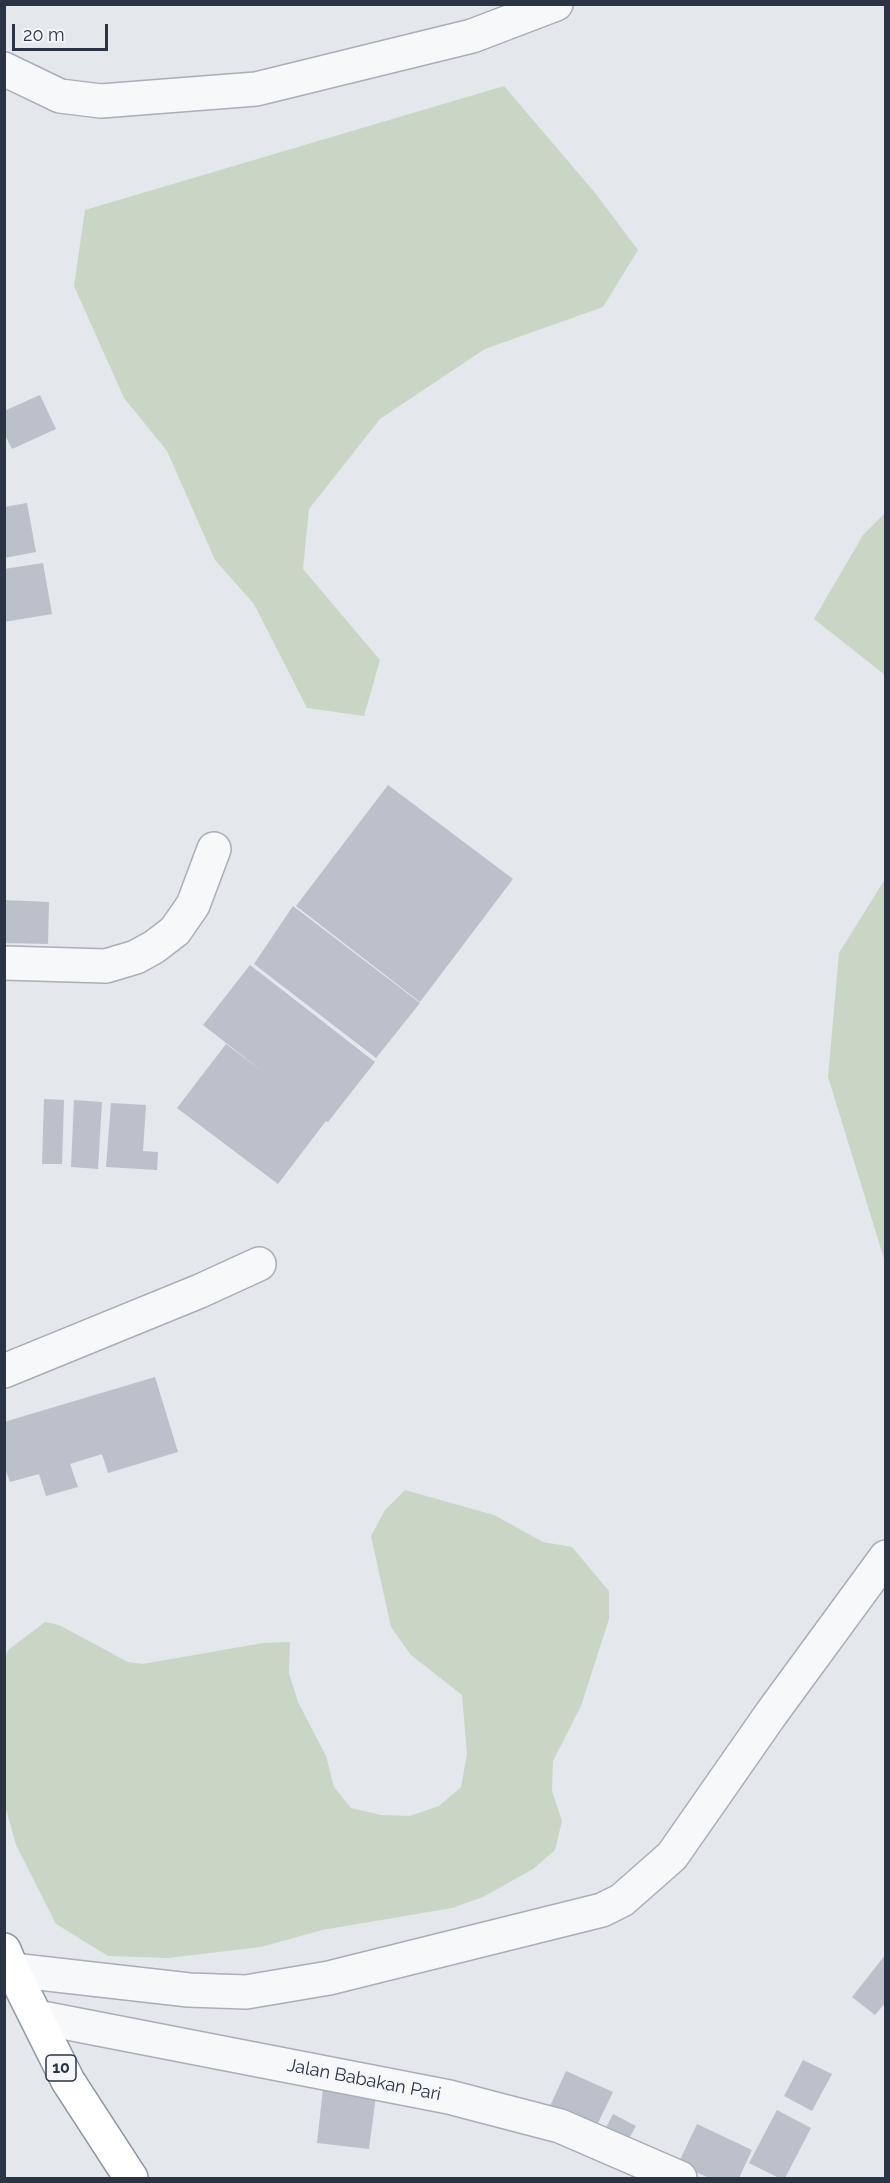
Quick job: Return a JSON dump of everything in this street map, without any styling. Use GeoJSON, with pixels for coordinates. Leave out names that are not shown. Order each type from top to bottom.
{"type":"FeatureCollection","features":[{"type":"Feature","properties":{"kind":"highway","name":"10"},"geometry":{"type":"LineString","coordinates":[[7,1963],[37,2017],[68,2081],[131,2178]]}},
{"type":"Feature","properties":{"kind":"street"},"geometry":{"type":"LineString","coordinates":[[4,69],[60,96],[101,101],[256,89],[472,36],[556,4]]}},
{"type":"Feature","properties":{"kind":"street"},"geometry":{"type":"LineString","coordinates":[[4,963],[106,966],[136,957],[175,931],[193,905],[214,849]]}},
{"type":"Feature","properties":{"kind":"street"},"geometry":{"type":"LineString","coordinates":[[4,1371],[200,1291],[259,1264]]}},
{"type":"Feature","properties":{"kind":"street"},"geometry":{"type":"LineString","coordinates":[[7,1963],[189,1990],[246,1992],[329,1977],[602,1910],[622,1900],[672,1856],[885,1557]]}},
{"type":"Feature","properties":{"kind":"street","name":"Jalan Babakan Pari"},"geometry":{"type":"LineString","coordinates":[[37,2017],[449,2097],[560,2126],[680,2178]]}},
{"type":"Feature","properties":{"kind":"green space"},"geometry":{"type":"Polygon","coordinates":[[[504,86],[596,194],[638,250],[603,307],[485,349],[380,419],[309,509],[303,569],[380,660],[364,716],[307,708],[254,604],[215,560],[167,451],[124,398],[74,286],[85,210],[504,86]]]}},
{"type":"Feature","properties":{"kind":"green space"},"geometry":{"type":"Polygon","coordinates":[[[885,513],[885,675],[814,619],[863,535],[885,513]]]}},
{"type":"Feature","properties":{"kind":"green space"},"geometry":{"type":"Polygon","coordinates":[[[885,879],[885,1262],[828,1077],[839,953],[885,879]]]}},
{"type":"Feature","properties":{"kind":"green space"},"geometry":{"type":"Polygon","coordinates":[[[405,1490],[494,1515],[543,1542],[572,1547],[609,1591],[609,1619],[581,1706],[553,1761],[552,1791],[562,1821],[555,1850],[533,1869],[483,1897],[452,1908],[322,1930],[261,1947],[168,1958],[108,1956],[56,1924],[16,1845],[4,1802],[5,1658],[8,1650],[45,1622],[59,1625],[128,1662],[143,1664],[263,1643],[290,1642],[289,1673],[298,1702],[326,1756],[334,1787],[351,1808],[381,1815],[410,1816],[439,1806],[461,1787],[467,1754],[462,1695],[411,1655],[391,1627],[371,1536],[385,1510],[405,1490]]]}},
{"type":"Feature","properties":{"kind":"building"},"geometry":{"type":"Polygon","coordinates":[[[40,395],[56,429],[12,449],[4,433],[4,411],[40,395]]]}},
{"type":"Feature","properties":{"kind":"building"},"geometry":{"type":"Polygon","coordinates":[[[27,503],[36,552],[4,558],[4,507],[27,503]]]}},
{"type":"Feature","properties":{"kind":"building"},"geometry":{"type":"Polygon","coordinates":[[[43,563],[52,614],[4,622],[4,569],[43,563]]]}},
{"type":"Feature","properties":{"kind":"building"},"geometry":{"type":"Polygon","coordinates":[[[388,785],[513,879],[420,1002],[296,906],[388,785]]]}},
{"type":"Feature","properties":{"kind":"building"},"geometry":{"type":"Polygon","coordinates":[[[4,900],[49,902],[48,944],[4,943],[4,900]]]}},
{"type":"Feature","properties":{"kind":"building"},"geometry":{"type":"Polygon","coordinates":[[[293,906],[420,1003],[376,1058],[254,964],[293,906]]]}},
{"type":"Feature","properties":{"kind":"building"},"geometry":{"type":"Polygon","coordinates":[[[250,965],[375,1062],[278,1184],[177,1108],[226,1044],[266,1074],[203,1025],[250,965]]]}},
{"type":"Feature","properties":{"kind":"building"},"geometry":{"type":"Polygon","coordinates":[[[44,1099],[64,1100],[62,1164],[42,1164],[44,1099]]]}},
{"type":"Feature","properties":{"kind":"building"},"geometry":{"type":"Polygon","coordinates":[[[74,1100],[102,1102],[98,1169],[71,1167],[74,1100]]]}},
{"type":"Feature","properties":{"kind":"building"},"geometry":{"type":"Polygon","coordinates":[[[111,1103],[146,1105],[143,1151],[158,1152],[157,1170],[106,1167],[111,1103]]]}},
{"type":"Feature","properties":{"kind":"building"},"geometry":{"type":"Polygon","coordinates":[[[155,1377],[178,1452],[108,1473],[102,1454],[70,1464],[78,1487],[46,1496],[39,1474],[10,1482],[4,1466],[4,1422],[155,1377]]]}},
{"type":"Feature","properties":{"kind":"building"},"geometry":{"type":"Polygon","coordinates":[[[886,1954],[886,2002],[875,2015],[852,1997],[886,1954]]]}},
{"type":"Feature","properties":{"kind":"building"},"geometry":{"type":"Polygon","coordinates":[[[803,2060],[832,2074],[812,2111],[784,2096],[803,2060]]]}},
{"type":"Feature","properties":{"kind":"building"},"geometry":{"type":"Polygon","coordinates":[[[566,2071],[613,2092],[596,2127],[550,2106],[566,2071]]]}},
{"type":"Feature","properties":{"kind":"building"},"geometry":{"type":"Polygon","coordinates":[[[323,2089],[376,2095],[369,2149],[317,2143],[323,2089]]]}},
{"type":"Feature","properties":{"kind":"building"},"geometry":{"type":"Polygon","coordinates":[[[777,2110],[811,2128],[785,2178],[779,2178],[749,2163],[777,2110]]]}},
{"type":"Feature","properties":{"kind":"building"},"geometry":{"type":"Polygon","coordinates":[[[613,2114],[636,2126],[623,2149],[601,2137],[613,2114]]]}},
{"type":"Feature","properties":{"kind":"building"},"geometry":{"type":"Polygon","coordinates":[[[697,2124],[752,2150],[739,2178],[709,2178],[678,2164],[697,2124]]]}}]}
